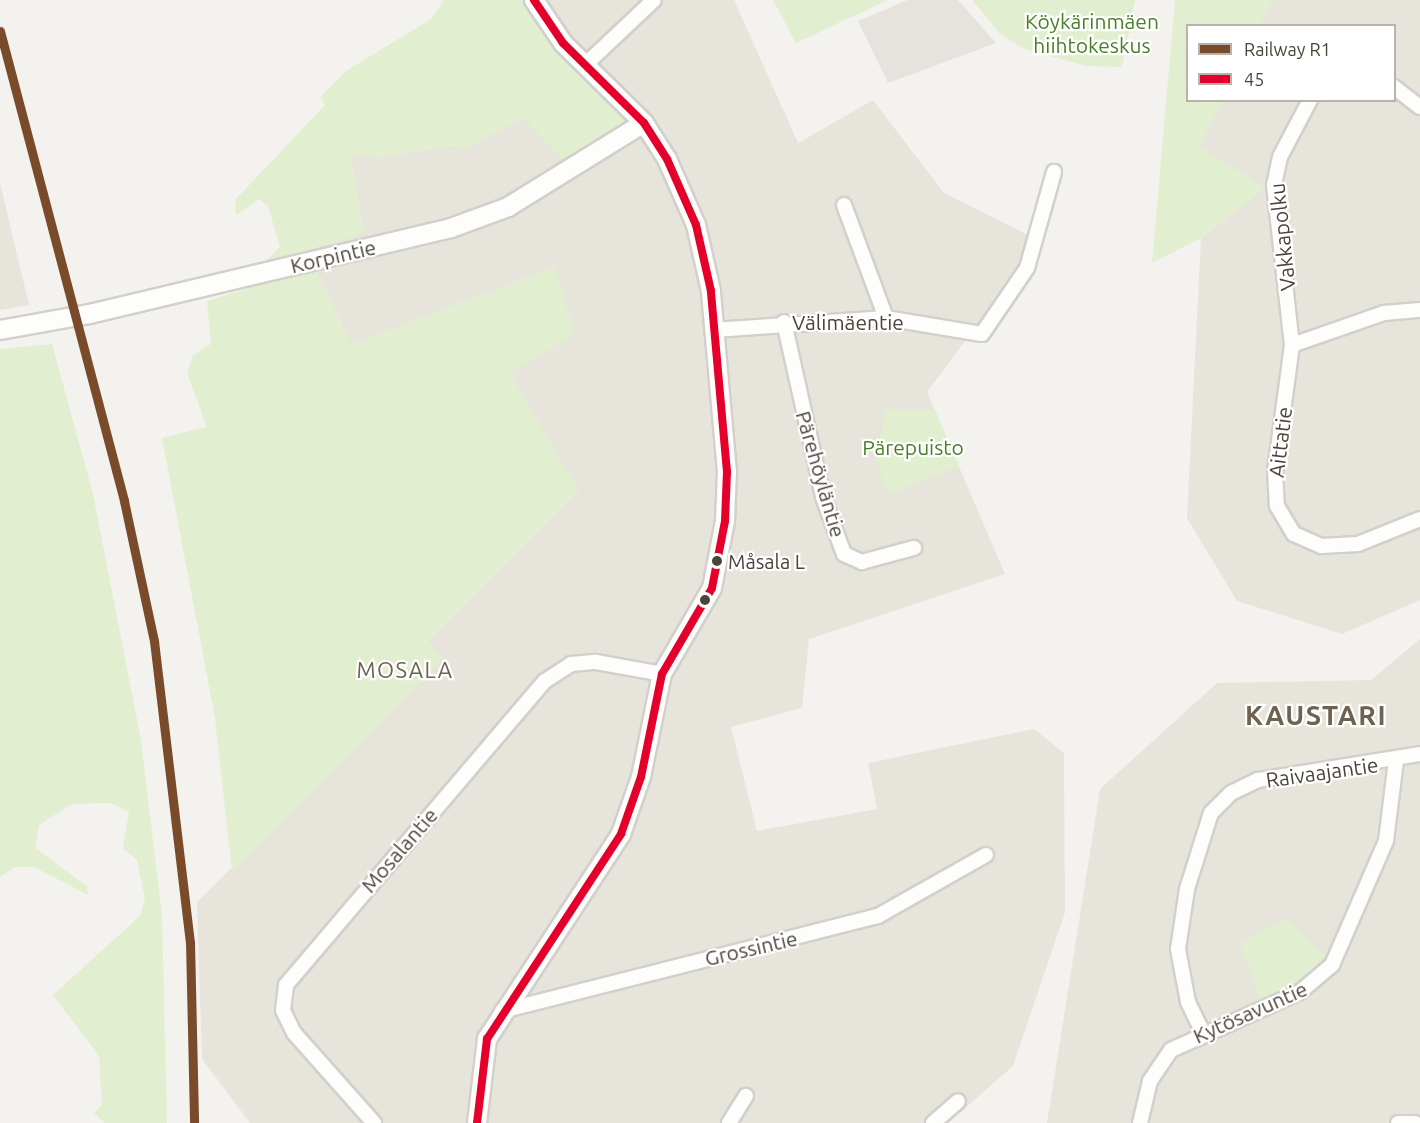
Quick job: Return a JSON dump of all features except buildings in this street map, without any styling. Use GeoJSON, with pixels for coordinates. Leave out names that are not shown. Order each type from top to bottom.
{"type":"FeatureCollection","features":[{"type":"Feature","properties":{"kind":"street"},"geometry":{"type":"LineString","coordinates":[[477,1123],[479,1075],[487,1038],[502,1011],[621,834],[641,777],[662,674],[712,588],[722,542],[727,472],[706,258],[696,225],[667,159],[644,123],[586,64],[534,0]]}},
{"type":"Feature","properties":{"kind":"street"},"geometry":{"type":"LineString","coordinates":[[586,64],[654,0]]}},
{"type":"Feature","properties":{"kind":"street"},"geometry":{"type":"LineString","coordinates":[[1396,88],[1420,107]]}},
{"type":"Feature","properties":{"kind":"street","name":"Vakkapolku"},"geometry":{"type":"LineString","coordinates":[[1292,345],[1274,185],[1280,157],[1309,102]]}},
{"type":"Feature","properties":{"kind":"street","name":"Korpintie"},"geometry":{"type":"LineString","coordinates":[[0,330],[90,314],[452,228],[508,207],[644,123]]}},
{"type":"Feature","properties":{"kind":"street","name":"Välimäentie"},"geometry":{"type":"LineString","coordinates":[[714,330],[784,322],[886,318],[982,334],[1027,268],[1054,172]]}},
{"type":"Feature","properties":{"kind":"street"},"geometry":{"type":"LineString","coordinates":[[844,205],[886,318]]}},
{"type":"Feature","properties":{"kind":"street"},"geometry":{"type":"LineString","coordinates":[[1292,345],[1384,313],[1420,310]]}},
{"type":"Feature","properties":{"kind":"street","name":"Pärehöyläntie"},"geometry":{"type":"LineString","coordinates":[[784,322],[823,497],[844,554],[862,562],[914,548]]}},
{"type":"Feature","properties":{"kind":"street","name":"Aittatie"},"geometry":{"type":"LineString","coordinates":[[1292,345],[1275,470],[1284,522],[1308,543],[1336,547],[1358,544],[1420,519]]}},
{"type":"Feature","properties":{"kind":"street","name":"Mosalantie"},"geometry":{"type":"LineString","coordinates":[[374,1123],[294,1033],[283,1010],[286,985],[544,681],[559,669],[588,662],[662,674]]}},
{"type":"Feature","properties":{"kind":"street","name":"Raivaajantie"},"geometry":{"type":"LineString","coordinates":[[1203,1033],[1177,964],[1187,889],[1211,813],[1231,793],[1258,780],[1396,761],[1420,754]]}},
{"type":"Feature","properties":{"kind":"street","name":"Kytösavuntie"},"geometry":{"type":"LineString","coordinates":[[1140,1123],[1158,1065],[1203,1033],[1300,992],[1332,964],[1361,909],[1386,841],[1396,761]]}},
{"type":"Feature","properties":{"kind":"street","name":"Grossintie"},"geometry":{"type":"LineString","coordinates":[[502,1011],[878,916],[986,855]]}},
{"type":"Feature","properties":{"kind":"street"},"geometry":{"type":"LineString","coordinates":[[729,1123],[746,1096]]}},
{"type":"Feature","properties":{"kind":"street"},"geometry":{"type":"LineString","coordinates":[[933,1123],[958,1101]]}},
{"type":"Feature","properties":{"kind":"street"},"geometry":{"type":"LineString","coordinates":[[1398,1123],[1415,1123]]}},
{"type":"Feature","properties":{"kind":"shaded area"},"geometry":{"type":"Polygon","coordinates":[[[534,0],[734,0],[798,143],[873,100],[944,193],[1040,241],[927,392],[1005,574],[809,639],[802,708],[731,727],[757,831],[877,809],[868,763],[1034,729],[1064,753],[1065,912],[1013,1066],[948,1123],[250,1123],[202,1059],[197,902],[442,659],[427,641],[578,490],[509,373],[554,267],[351,345],[308,253],[351,155],[378,158],[454,145],[462,150],[524,117],[632,118],[534,0]]]}},
{"type":"Feature","properties":{"kind":"shaded area"},"geometry":{"type":"Polygon","coordinates":[[[908,0],[958,0],[996,43],[888,83],[858,21],[908,0]]]}},
{"type":"Feature","properties":{"kind":"shaded area"},"geometry":{"type":"Polygon","coordinates":[[[1272,0],[1420,0],[1420,600],[1342,634],[1237,601],[1187,518],[1201,238],[1264,188],[1199,147],[1222,102],[1396,102],[1396,24],[1260,24],[1272,0]]]}},
{"type":"Feature","properties":{"kind":"shaded area"},"geometry":{"type":"Polygon","coordinates":[[[0,183],[29,305],[0,310],[0,183]]]}},
{"type":"Feature","properties":{"kind":"shaded area"},"geometry":{"type":"Polygon","coordinates":[[[1420,639],[1420,1123],[1047,1123],[1100,789],[1217,683],[1371,680],[1420,639]]]}},
{"type":"Feature","properties":{"kind":"green space"},"geometry":{"type":"Polygon","coordinates":[[[444,0],[522,0],[558,49],[632,118],[565,162],[524,118],[462,150],[453,145],[378,158],[351,155],[364,234],[265,262],[280,247],[268,206],[259,199],[236,215],[235,200],[325,105],[320,97],[346,71],[431,19],[444,0]]]}},
{"type":"Feature","properties":{"kind":"green space"},"geometry":{"type":"Polygon","coordinates":[[[773,0],[888,0],[796,43],[773,0]]]}},
{"type":"Feature","properties":{"kind":"green space","name":"Köykärinmäen hiihtokeskus"},"geometry":{"type":"Polygon","coordinates":[[[972,0],[1135,0],[1122,67],[1087,66],[1025,49],[1001,35],[972,0]]]}},
{"type":"Feature","properties":{"kind":"green space"},"geometry":{"type":"Polygon","coordinates":[[[1175,0],[1272,0],[1260,24],[1186,24],[1186,102],[1222,102],[1199,147],[1264,188],[1201,238],[1152,263],[1175,0]]]}},
{"type":"Feature","properties":{"kind":"green space"},"geometry":{"type":"Polygon","coordinates":[[[554,267],[575,334],[510,373],[578,490],[427,641],[443,659],[232,872],[215,718],[162,438],[207,427],[187,373],[193,355],[211,344],[207,301],[315,268],[351,345],[554,267]]]}},
{"type":"Feature","properties":{"kind":"green space"},"geometry":{"type":"Polygon","coordinates":[[[52,344],[93,494],[141,740],[162,916],[167,1123],[105,1123],[94,1113],[102,1105],[99,1056],[53,995],[140,916],[145,899],[137,860],[123,848],[129,812],[111,803],[72,804],[39,825],[35,848],[87,886],[88,895],[34,867],[15,867],[0,877],[0,349],[52,344]]]}},
{"type":"Feature","properties":{"kind":"green space","name":"Pärepuisto"},"geometry":{"type":"Polygon","coordinates":[[[885,410],[935,410],[959,466],[888,495],[872,447],[881,436],[885,410]]]}},
{"type":"Feature","properties":{"kind":"green space"},"geometry":{"type":"Polygon","coordinates":[[[1286,918],[1333,963],[1263,1008],[1240,943],[1286,918]]]}},
{"type":"Feature","properties":{"kind":"rail line","name":"R1"},"geometry":{"type":"LineString","coordinates":[[0,31],[124,501],[154,641],[190,942],[194,1123]]}},
{"type":"Feature","properties":{"kind":"transit line","name":"45"},"geometry":{"type":"LineString","coordinates":[[477,1123],[487,1039],[621,834],[641,777],[662,674],[712,588],[725,521],[727,472],[711,291],[696,225],[667,159],[644,123],[563,43],[534,0]]}},
{"type":"Feature","properties":{"kind":"place","name":"Måsala L"},"geometry":{"type":"Point","coordinates":[717,561]}},
{"type":"Feature","properties":{"kind":"district","name":"MOSALA"},"geometry":{"type":"Point","coordinates":[405,670]}},
{"type":"Feature","properties":{"kind":"district","name":"KAUSTARI"},"geometry":{"type":"Point","coordinates":[1316,716]}}]}
